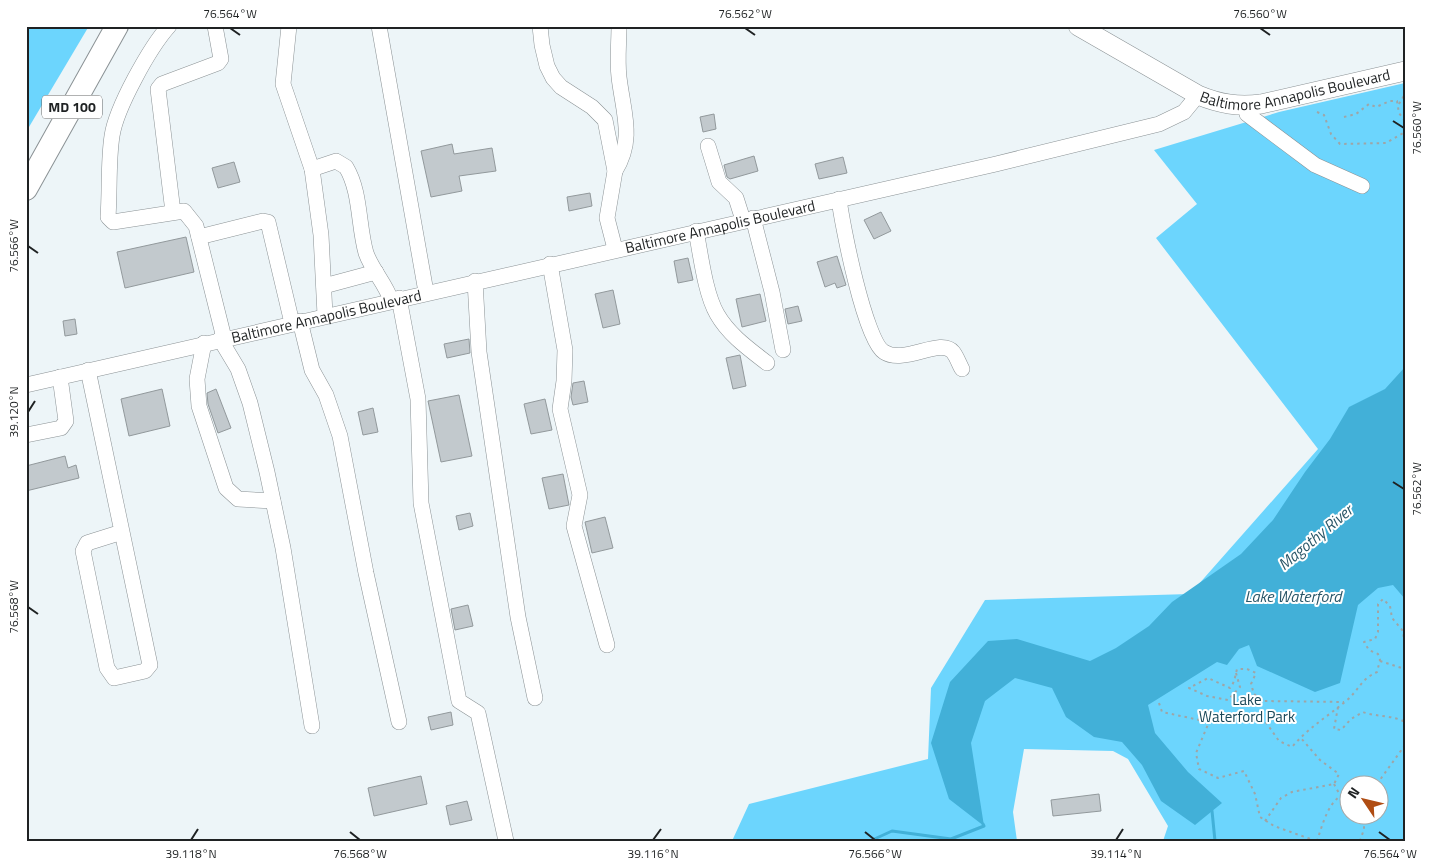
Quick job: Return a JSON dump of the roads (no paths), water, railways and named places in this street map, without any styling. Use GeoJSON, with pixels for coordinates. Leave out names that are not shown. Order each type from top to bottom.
{"type":"FeatureCollection","features":[{"type":"Feature","properties":{"kind":"highway","name":"MD 100"},"geometry":{"type":"LineString","coordinates":[[26,189],[117,26]]}},
{"type":"Feature","properties":{"kind":"main road"},"geometry":{"type":"LineString","coordinates":[[1078,26],[1198,95]]}},
{"type":"Feature","properties":{"kind":"main road","name":"Baltimore Annapolis Boulevard"},"geometry":{"type":"LineString","coordinates":[[1198,95],[1224,104],[1247,105],[1405,71]]}},
{"type":"Feature","properties":{"kind":"street"},"geometry":{"type":"LineString","coordinates":[[169,26],[161,35],[129,90],[112,134],[108,217],[113,222],[184,210],[196,226],[222,339],[238,369],[250,403],[273,500],[297,628],[312,726]]}},
{"type":"Feature","properties":{"kind":"street"},"geometry":{"type":"LineString","coordinates":[[173,212],[158,89],[162,84],[218,63],[221,59],[215,26]]}},
{"type":"Feature","properties":{"kind":"street"},"geometry":{"type":"LineString","coordinates":[[289,26],[283,84],[312,169],[321,235],[324,316]]}},
{"type":"Feature","properties":{"kind":"street"},"geometry":{"type":"LineString","coordinates":[[379,26],[426,292]]}},
{"type":"Feature","properties":{"kind":"street"},"geometry":{"type":"LineString","coordinates":[[540,26],[543,52],[553,78],[561,87],[592,107],[605,120],[615,171],[607,218],[615,250]]}},
{"type":"Feature","properties":{"kind":"street"},"geometry":{"type":"LineString","coordinates":[[615,171],[624,157],[627,136],[619,76],[619,26]]}},
{"type":"Feature","properties":{"kind":"street"},"geometry":{"type":"LineString","coordinates":[[140,71],[162,84]]}},
{"type":"Feature","properties":{"kind":"street","name":"Baltimore Annapolis Boulevard"},"geometry":{"type":"LineString","coordinates":[[26,385],[1159,124],[1184,112],[1198,95]]}},
{"type":"Feature","properties":{"kind":"street"},"geometry":{"type":"LineString","coordinates":[[1247,105],[1247,114],[1314,164],[1362,186]]}},
{"type":"Feature","properties":{"kind":"street"},"geometry":{"type":"LineString","coordinates":[[708,146],[719,182],[736,198],[748,219],[772,292],[783,350]]}},
{"type":"Feature","properties":{"kind":"street"},"geometry":{"type":"LineString","coordinates":[[312,169],[336,161],[346,167],[356,201],[366,253],[376,272],[395,299],[418,399],[421,503],[459,701],[478,713],[506,841]]}},
{"type":"Feature","properties":{"kind":"street"},"geometry":{"type":"LineString","coordinates":[[839,199],[841,220],[859,291],[876,344],[882,351],[892,356],[901,356],[941,347],[948,348],[953,352],[962,369]]}},
{"type":"Feature","properties":{"kind":"street"},"geometry":{"type":"LineString","coordinates":[[199,237],[263,221],[268,222],[296,322],[312,370],[326,395],[340,436],[366,573],[399,722]]}},
{"type":"Feature","properties":{"kind":"street"},"geometry":{"type":"LineString","coordinates":[[696,231],[712,304],[718,316],[738,340],[767,363]]}},
{"type":"Feature","properties":{"kind":"street"},"geometry":{"type":"LineString","coordinates":[[550,264],[565,350],[564,380],[560,409],[580,495],[574,526],[606,645]]}},
{"type":"Feature","properties":{"kind":"street"},"geometry":{"type":"LineString","coordinates":[[324,286],[376,272]]}},
{"type":"Feature","properties":{"kind":"street"},"geometry":{"type":"LineString","coordinates":[[475,281],[480,362],[518,617],[535,698]]}},
{"type":"Feature","properties":{"kind":"street"},"geometry":{"type":"LineString","coordinates":[[204,343],[197,378],[199,406],[226,488],[238,499],[273,500]]}},
{"type":"Feature","properties":{"kind":"street"},"geometry":{"type":"LineString","coordinates":[[88,370],[150,665],[145,671],[114,678],[107,668],[83,551],[87,543],[122,532]]}},
{"type":"Feature","properties":{"kind":"street"},"geometry":{"type":"LineString","coordinates":[[26,435],[61,428],[66,420],[60,377]]}},
{"type":"Feature","properties":{"kind":"water","name":"Lake Waterford"},"geometry":{"type":"Polygon","coordinates":[[[1405,367],[1405,599],[1393,585],[1378,588],[1358,605],[1340,683],[1315,692],[1257,666],[1249,645],[1239,649],[1227,665],[1217,662],[1148,705],[1155,733],[1188,772],[1222,803],[1195,825],[1161,801],[1142,765],[1122,742],[1094,737],[1066,717],[1052,688],[1015,678],[985,701],[971,743],[984,826],[949,799],[931,743],[950,682],[988,641],[1017,639],[1090,661],[1116,648],[1149,626],[1172,602],[1241,554],[1273,520],[1330,439],[1349,407],[1385,389],[1405,367]]]}},
{"type":"Feature","properties":{"kind":"waterway"},"geometry":{"type":"LineString","coordinates":[[1212,811],[1215,841]]}},
{"type":"Feature","properties":{"kind":"waterway","name":"Magothy River"},"geometry":{"type":"LineString","coordinates":[[870,841],[892,831],[951,839],[984,826],[983,824]]}},
{"type":"Feature","properties":{"kind":"park label","name":"Lake Waterford Park"},"geometry":{"type":"Point","coordinates":[1247,708]}}]}
